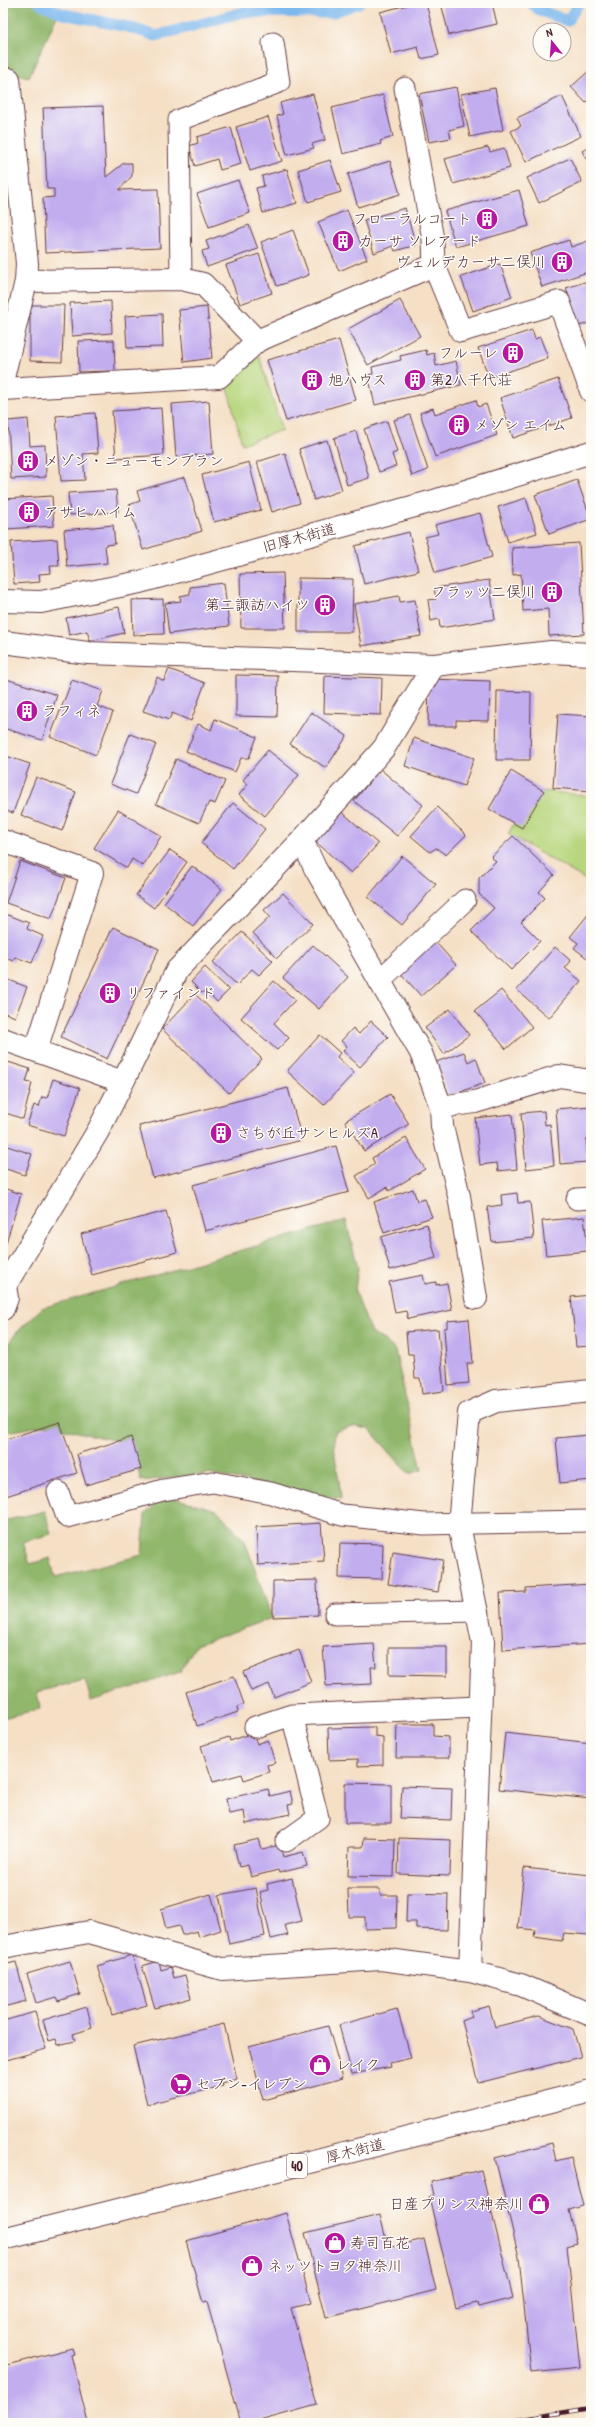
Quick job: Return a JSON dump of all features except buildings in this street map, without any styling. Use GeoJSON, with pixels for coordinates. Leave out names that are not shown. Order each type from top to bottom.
{"type":"FeatureCollection","features":[{"type":"Feature","properties":{"kind":"street"},"geometry":{"type":"LineString","coordinates":[[3,78],[9,79],[27,264],[26,281],[3,378]]}},
{"type":"Feature","properties":{"kind":"street"},"geometry":{"type":"LineString","coordinates":[[3,389],[219,377],[257,341],[434,265],[461,331],[559,302],[591,391]]}},
{"type":"Feature","properties":{"kind":"street"},"geometry":{"type":"LineString","coordinates":[[26,281],[181,279],[203,284],[257,341]]}},
{"type":"Feature","properties":{"kind":"street","name":"旧厚木街道"},"geometry":{"type":"LineString","coordinates":[[3,601],[41,602],[140,582],[437,500],[591,452]]}},
{"type":"Feature","properties":{"kind":"street"},"geometry":{"type":"LineString","coordinates":[[3,642],[88,653],[434,665],[551,652],[591,654]]}},
{"type":"Feature","properties":{"kind":"street"},"geometry":{"type":"LineString","coordinates":[[3,1309],[7,1298],[4,1286],[98,1131],[177,970],[302,840],[388,744],[434,665]]}},
{"type":"Feature","properties":{"kind":"street"},"geometry":{"type":"LineString","coordinates":[[302,840],[315,868],[421,1053],[440,1107],[442,1126],[459,1196],[476,1298]]}},
{"type":"Feature","properties":{"kind":"street"},"geometry":{"type":"LineString","coordinates":[[3,841],[92,873],[36,1050]]}},
{"type":"Feature","properties":{"kind":"street"},"geometry":{"type":"LineString","coordinates":[[3,1039],[123,1082]]}},
{"type":"Feature","properties":{"kind":"street"},"geometry":{"type":"LineString","coordinates":[[440,1107],[475,1102],[559,1076],[591,1081]]}},
{"type":"Feature","properties":{"kind":"street"},"geometry":{"type":"LineString","coordinates":[[470,1971],[479,1707],[483,1642],[459,1524],[469,1413],[496,1401],[591,1391]]}},
{"type":"Feature","properties":{"kind":"street"},"geometry":{"type":"LineString","coordinates":[[3,1947],[89,1932],[222,1969],[381,1959],[470,1971],[521,1985],[591,2015]]}},
{"type":"Feature","properties":{"kind":"street","name":"厚木街道"},"geometry":{"type":"LineString","coordinates":[[3,2239],[591,2091]]}},
{"type":"Feature","properties":{"kind":"lane"},"geometry":{"type":"LineString","coordinates":[[181,279],[179,120],[279,82],[273,42]]}},
{"type":"Feature","properties":{"kind":"lane"},"geometry":{"type":"LineString","coordinates":[[405,88],[433,239],[434,265]]}},
{"type":"Feature","properties":{"kind":"lane"},"geometry":{"type":"LineString","coordinates":[[379,981],[465,900]]}},
{"type":"Feature","properties":{"kind":"lane"},"geometry":{"type":"LineString","coordinates":[[58,1492],[67,1516],[163,1490],[213,1482],[271,1493],[342,1515],[424,1524],[591,1521]]}},
{"type":"Feature","properties":{"kind":"lane"},"geometry":{"type":"LineString","coordinates":[[335,1614],[477,1611]]}},
{"type":"Feature","properties":{"kind":"lane"},"geometry":{"type":"LineString","coordinates":[[255,1727],[292,1716],[479,1707]]}},
{"type":"Feature","properties":{"kind":"lane"},"geometry":{"type":"LineString","coordinates":[[286,1841],[318,1818],[292,1716]]}},
{"type":"Feature","properties":{"kind":"green space"},"geometry":{"type":"Polygon","coordinates":[[[3,3],[30,3],[58,14],[29,77],[3,71],[3,3]]]}},
{"type":"Feature","properties":{"kind":"green space"},"geometry":{"type":"Polygon","coordinates":[[[259,355],[282,430],[242,444],[227,386],[259,355]]]}},
{"type":"Feature","properties":{"kind":"green space"},"geometry":{"type":"Polygon","coordinates":[[[533,790],[591,796],[591,883],[508,834],[533,790]]]}},
{"type":"Feature","properties":{"kind":"green space"},"geometry":{"type":"Polygon","coordinates":[[[346,1220],[358,1268],[355,1291],[371,1333],[384,1340],[395,1350],[422,1470],[409,1474],[369,1429],[352,1426],[335,1432],[335,1457],[341,1499],[208,1474],[141,1481],[131,1444],[46,1425],[8,1432],[3,1440],[3,1350],[18,1331],[42,1308],[346,1220]]]}},
{"type":"Feature","properties":{"kind":"green space"},"geometry":{"type":"Polygon","coordinates":[[[174,1498],[217,1510],[245,1541],[272,1618],[196,1645],[180,1672],[91,1701],[85,1680],[37,1692],[40,1709],[3,1718],[3,1521],[45,1511],[51,1534],[23,1542],[30,1564],[50,1558],[55,1577],[142,1555],[145,1514],[156,1504],[174,1498]]]}},
{"type":"Feature","properties":{"kind":"waterway"},"geometry":{"type":"LineString","coordinates":[[39,3],[64,14],[128,27],[156,36],[244,12],[331,13],[359,3]]}},
{"type":"Feature","properties":{"kind":"waterway"},"geometry":{"type":"LineString","coordinates":[[531,3],[539,10],[568,21],[579,3]]}},
{"type":"Feature","properties":{"kind":"railway"},"geometry":{"type":"LineString","coordinates":[[499,2423],[591,2408]]}},
{"type":"Feature","properties":{"kind":"place","name":"フローラルコート"},"geometry":{"type":"Point","coordinates":[487,219]}},
{"type":"Feature","properties":{"kind":"place","name":"カーサ ソレアード"},"geometry":{"type":"Point","coordinates":[343,241]}},
{"type":"Feature","properties":{"kind":"place","name":"ヴェルデカーサ二俣川"},"geometry":{"type":"Point","coordinates":[562,262]}},
{"type":"Feature","properties":{"kind":"place","name":"フルーレ"},"geometry":{"type":"Point","coordinates":[513,353]}},
{"type":"Feature","properties":{"kind":"place","name":"旭ハウス"},"geometry":{"type":"Point","coordinates":[312,380]}},
{"type":"Feature","properties":{"kind":"place","name":"第2八千代荘"},"geometry":{"type":"Point","coordinates":[415,380]}},
{"type":"Feature","properties":{"kind":"place","name":"メゾン エイム"},"geometry":{"type":"Point","coordinates":[459,425]}},
{"type":"Feature","properties":{"kind":"place","name":"メゾン・ニューモンブラン"},"geometry":{"type":"Point","coordinates":[28,461]}},
{"type":"Feature","properties":{"kind":"place","name":"アサヒ ハイム"},"geometry":{"type":"Point","coordinates":[29,512]}},
{"type":"Feature","properties":{"kind":"place","name":"フラッツ二俣川"},"geometry":{"type":"Point","coordinates":[552,592]}},
{"type":"Feature","properties":{"kind":"place","name":"第二諏訪ハイツ"},"geometry":{"type":"Point","coordinates":[325,605]}},
{"type":"Feature","properties":{"kind":"place","name":"ラフィネ"},"geometry":{"type":"Point","coordinates":[27,711]}},
{"type":"Feature","properties":{"kind":"place","name":"リファインド"},"geometry":{"type":"Point","coordinates":[110,993]}},
{"type":"Feature","properties":{"kind":"place","name":"さちが丘サンヒルズA"},"geometry":{"type":"Point","coordinates":[221,1133]}},
{"type":"Feature","properties":{"kind":"place","name":"レイク"},"geometry":{"type":"Point","coordinates":[320,2065]}},
{"type":"Feature","properties":{"kind":"place","name":"セブン-イレブン"},"geometry":{"type":"Point","coordinates":[181,2084]}},
{"type":"Feature","properties":{"kind":"place","name":"日産プリンス神奈川"},"geometry":{"type":"Point","coordinates":[539,2204]}},
{"type":"Feature","properties":{"kind":"place","name":"寿司百花"},"geometry":{"type":"Point","coordinates":[335,2243]}},
{"type":"Feature","properties":{"kind":"place","name":"ネッツトヨタ神奈川"},"geometry":{"type":"Point","coordinates":[252,2266]}}]}
